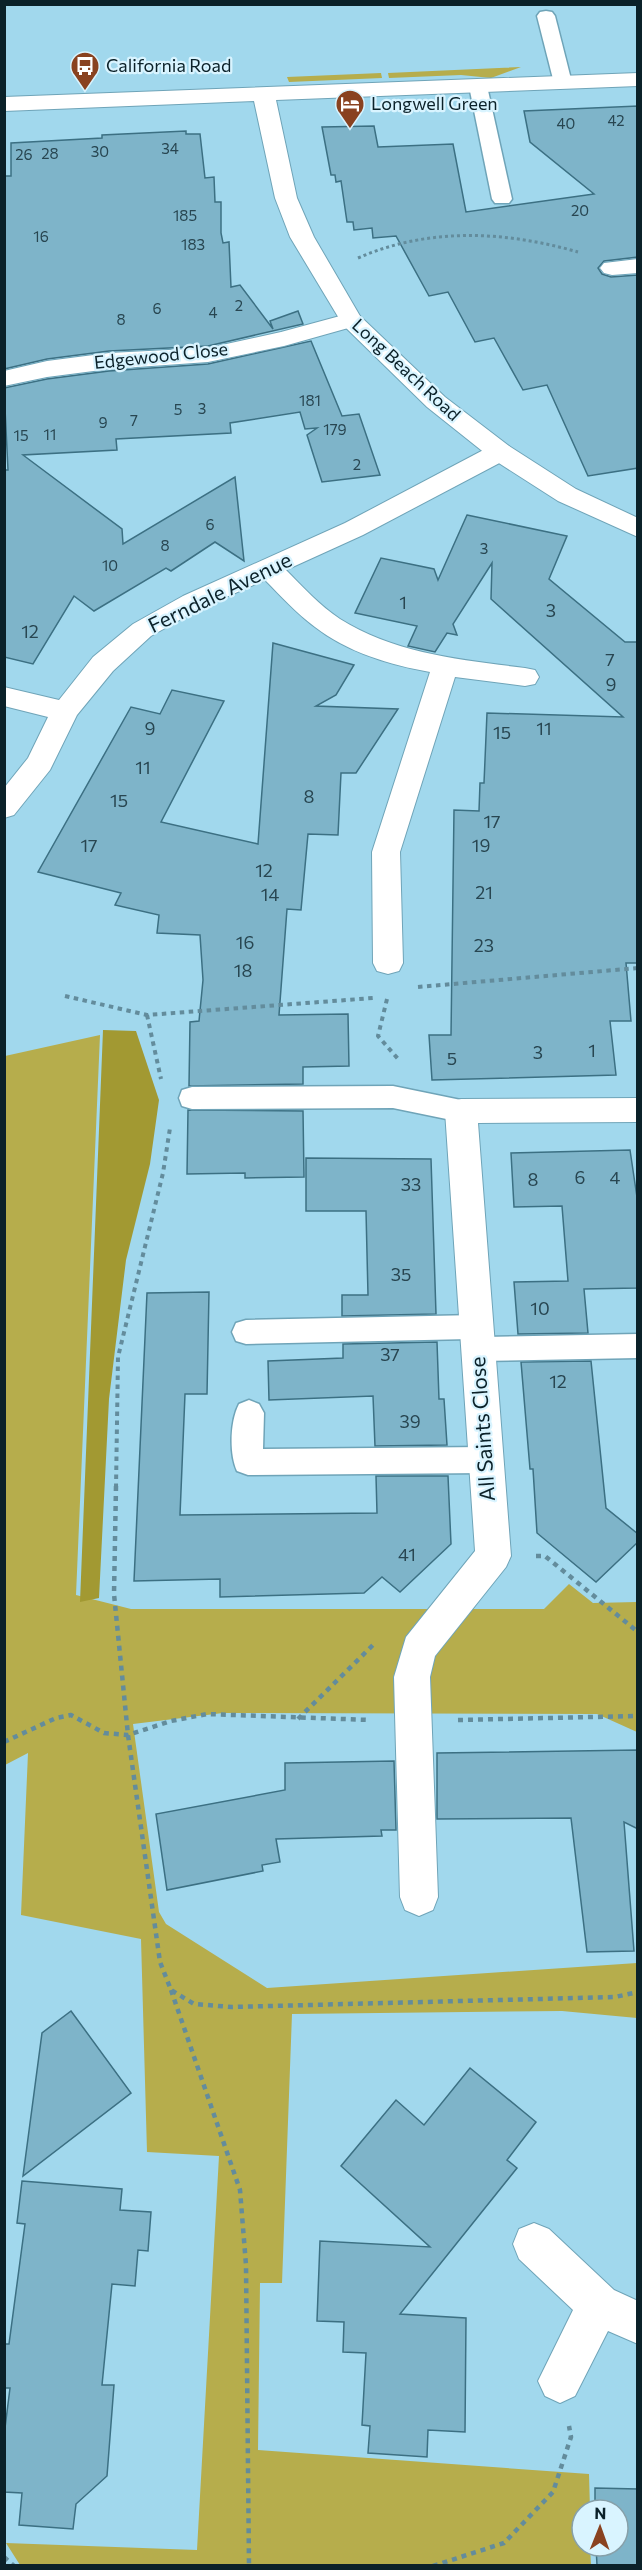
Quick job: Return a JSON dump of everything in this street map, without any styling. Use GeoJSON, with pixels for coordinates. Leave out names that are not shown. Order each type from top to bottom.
{"type":"FeatureCollection","features":[{"type":"Feature","properties":{"kind":"street"},"geometry":{"type":"LineString","coordinates":[[4,104],[638,80]]}},
{"type":"Feature","properties":{"kind":"street","name":"Long Beach Road"},"geometry":{"type":"LineString","coordinates":[[264,94],[286,198],[302,237],[351,320],[436,402],[500,452],[567,495],[638,530]]}},
{"type":"Feature","properties":{"kind":"street","name":"Edgewood Close"},"geometry":{"type":"LineString","coordinates":[[4,379],[47,369],[109,361],[208,354],[284,339],[351,320]]}},
{"type":"Feature","properties":{"kind":"street","name":"Ferndale Avenue"},"geometry":{"type":"LineString","coordinates":[[4,808],[40,763],[65,711],[103,664],[142,630],[192,602],[354,529],[500,452]]}},
{"type":"Feature","properties":{"kind":"street"},"geometry":{"type":"LineString","coordinates":[[269,569],[330,625],[381,650],[446,667],[525,677]]}},
{"type":"Feature","properties":{"kind":"street"},"geometry":{"type":"LineString","coordinates":[[388,963],[386,852],[446,667]]}},
{"type":"Feature","properties":{"kind":"street"},"geometry":{"type":"LineString","coordinates":[[4,696],[65,711]]}},
{"type":"Feature","properties":{"kind":"street"},"geometry":{"type":"LineString","coordinates":[[461,1111],[638,1110]]}},
{"type":"Feature","properties":{"kind":"street","name":"All Saints Close"},"geometry":{"type":"LineString","coordinates":[[419,1897],[412,1677],[419,1649],[493,1556],[461,1111]]}},
{"type":"Feature","properties":{"kind":"street"},"geometry":{"type":"LineString","coordinates":[[534,2244],[598,2305],[638,2323]]}},
{"type":"Feature","properties":{"kind":"street"},"geometry":{"type":"LineString","coordinates":[[560,2381],[598,2305]]}},
{"type":"Feature","properties":{"kind":"lane"},"geometry":{"type":"LineString","coordinates":[[546,15],[563,83]]}},
{"type":"Feature","properties":{"kind":"lane"},"geometry":{"type":"LineString","coordinates":[[478,86],[502,200]]}},
{"type":"Feature","properties":{"kind":"lane"},"geometry":{"type":"LineString","coordinates":[[192,1098],[393,1097],[461,1111]]}},
{"type":"Feature","properties":{"kind":"lane"},"geometry":{"type":"LineString","coordinates":[[246,1332],[477,1338],[638,1346]]}},
{"type":"Feature","properties":{"kind":"lane"},"geometry":{"type":"LineString","coordinates":[[249,1413],[248,1462],[486,1460]]}},
{"type":"Feature","properties":{"kind":"path"},"geometry":{"type":"LineString","coordinates":[[324,277],[377,248],[399,242],[473,235],[520,239],[572,250],[624,267]]}},
{"type":"Feature","properties":{"kind":"path"},"geometry":{"type":"LineString","coordinates":[[410,988],[638,968]]}},
{"type":"Feature","properties":{"kind":"path"},"geometry":{"type":"LineString","coordinates":[[65,996],[147,1016],[387,998],[395,994]]}},
{"type":"Feature","properties":{"kind":"path"},"geometry":{"type":"LineString","coordinates":[[387,998],[378,1036],[401,1063]]}},
{"type":"Feature","properties":{"kind":"path"},"geometry":{"type":"LineString","coordinates":[[147,1016],[164,1090]]}},
{"type":"Feature","properties":{"kind":"path"},"geometry":{"type":"LineString","coordinates":[[169,1122],[171,1132],[163,1173],[118,1357],[114,1594],[128,1735],[160,1962],[240,2190],[246,2265],[249,2565]]}},
{"type":"Feature","properties":{"kind":"path"},"geometry":{"type":"LineString","coordinates":[[4,1742],[56,1718],[71,1716],[104,1733],[128,1735],[171,1721],[207,1714],[298,1719],[414,1721],[638,1716]]}},
{"type":"Feature","properties":{"kind":"path"},"geometry":{"type":"LineString","coordinates":[[171,1990],[194,2004],[232,2007],[615,1997],[638,1992]]}},
{"type":"Feature","properties":{"kind":"path"},"geometry":{"type":"LineString","coordinates":[[433,2565],[504,2543],[553,2492],[572,2437],[560,2381]]}},
{"type":"Feature","properties":{"kind":"path"},"geometry":{"type":"LineString","coordinates":[[4,2557],[14,2565]]}},
{"type":"Feature","properties":{"kind":"shaded area"},"geometry":{"type":"Polygon","coordinates":[[[521,67],[491,78],[461,75],[389,78],[388,73],[521,67]]]}},
{"type":"Feature","properties":{"kind":"shaded area"},"geometry":{"type":"Polygon","coordinates":[[[381,73],[382,78],[289,82],[287,77],[381,73]]]}},
{"type":"Feature","properties":{"kind":"shaded area"},"geometry":{"type":"Polygon","coordinates":[[[103,1030],[136,1031],[159,1100],[150,1164],[126,1260],[109,1399],[99,1598],[80,1602],[103,1030]]]}},
{"type":"Feature","properties":{"kind":"shaded area"},"geometry":{"type":"Polygon","coordinates":[[[100,1035],[76,1595],[131,1609],[544,1609],[569,1584],[593,1603],[637,1602],[637,1732],[597,1714],[223,1713],[133,1724],[159,1912],[166,1924],[267,1988],[637,1963],[637,2018],[562,2011],[292,2014],[282,2283],[260,2283],[258,2450],[589,2474],[590,2498],[570,2498],[570,2558],[591,2558],[591,2565],[20,2565],[6,2543],[197,2550],[219,2156],[147,2152],[141,1939],[21,1915],[28,1753],[5,1765],[5,1056],[100,1035]]]}},
{"type":"Feature","properties":{"kind":"building"},"geometry":{"type":"Polygon","coordinates":[[[638,106],[638,257],[604,261],[598,268],[602,274],[611,277],[638,275],[638,468],[588,476],[547,385],[523,390],[494,338],[475,342],[448,292],[429,296],[396,236],[373,238],[372,228],[354,230],[353,222],[347,222],[341,181],[336,182],[335,175],[331,175],[322,127],[374,126],[378,147],[453,144],[466,212],[594,194],[530,142],[524,111],[638,106]]]}},
{"type":"Feature","properties":{"kind":"building"},"geometry":{"type":"Polygon","coordinates":[[[186,131],[186,134],[200,134],[205,178],[214,177],[215,202],[221,202],[223,243],[229,242],[231,287],[240,285],[273,329],[270,321],[298,311],[303,324],[208,346],[109,351],[47,359],[4,369],[4,176],[11,176],[11,143],[186,131]]]}},
{"type":"Feature","properties":{"kind":"building"},"geometry":{"type":"Polygon","coordinates":[[[311,341],[342,416],[359,414],[380,475],[322,482],[307,435],[317,428],[305,429],[300,412],[230,423],[231,433],[116,439],[117,450],[23,455],[122,529],[123,544],[235,477],[244,561],[215,542],[171,571],[166,568],[94,611],[74,596],[33,664],[4,657],[4,470],[8,470],[4,388],[47,379],[109,371],[208,364],[311,341]]]}},
{"type":"Feature","properties":{"kind":"building"},"geometry":{"type":"Polygon","coordinates":[[[467,515],[567,536],[549,579],[625,642],[638,642],[638,963],[626,963],[631,1021],[610,1021],[616,1075],[432,1080],[429,1035],[451,1035],[454,810],[479,811],[480,783],[484,783],[487,713],[623,717],[491,599],[492,563],[453,624],[457,635],[447,633],[435,652],[408,646],[417,626],[355,613],[381,558],[434,569],[438,580],[467,515]]]}},
{"type":"Feature","properties":{"kind":"building"},"geometry":{"type":"Polygon","coordinates":[[[273,643],[354,665],[336,695],[316,706],[398,709],[356,773],[341,773],[338,835],[308,834],[301,910],[287,909],[279,1015],[348,1014],[349,1066],[303,1067],[303,1084],[189,1086],[190,1022],[199,1021],[203,980],[200,935],[157,933],[159,915],[115,905],[121,893],[38,872],[131,707],[160,714],[172,690],[224,701],[161,822],[258,844],[273,643]]]}},
{"type":"Feature","properties":{"kind":"building"},"geometry":{"type":"Polygon","coordinates":[[[188,1110],[303,1111],[304,1177],[245,1178],[245,1173],[187,1174],[188,1110]]]}},
{"type":"Feature","properties":{"kind":"building"},"geometry":{"type":"Polygon","coordinates":[[[630,1150],[638,1204],[637,1288],[584,1289],[588,1333],[518,1334],[514,1282],[568,1281],[562,1206],[514,1207],[511,1153],[630,1150]]]}},
{"type":"Feature","properties":{"kind":"building"},"geometry":{"type":"Polygon","coordinates":[[[306,1158],[431,1159],[436,1314],[342,1316],[342,1295],[368,1295],[366,1211],[306,1211],[306,1158]]]}},
{"type":"Feature","properties":{"kind":"building"},"geometry":{"type":"Polygon","coordinates":[[[209,1292],[207,1394],[185,1394],[180,1515],[377,1513],[376,1476],[448,1476],[451,1544],[400,1592],[382,1577],[364,1593],[220,1597],[220,1579],[134,1581],[147,1293],[209,1292]]]}},
{"type":"Feature","properties":{"kind":"building"},"geometry":{"type":"Polygon","coordinates":[[[437,1342],[439,1399],[444,1399],[447,1445],[375,1446],[373,1396],[269,1400],[268,1361],[343,1358],[343,1344],[437,1342]]]}},
{"type":"Feature","properties":{"kind":"building"},"geometry":{"type":"Polygon","coordinates":[[[591,1361],[606,1508],[638,1534],[638,1542],[596,1582],[537,1533],[533,1469],[530,1469],[521,1362],[591,1361]]]}},
{"type":"Feature","properties":{"kind":"building"},"geometry":{"type":"Polygon","coordinates":[[[638,1750],[638,1829],[624,1822],[634,1951],[587,1952],[571,1818],[437,1819],[437,1753],[638,1750]]]}},
{"type":"Feature","properties":{"kind":"building"},"geometry":{"type":"Polygon","coordinates":[[[394,1761],[396,1830],[381,1830],[382,1836],[276,1839],[280,1862],[262,1865],[263,1871],[167,1890],[156,1814],[285,1790],[285,1763],[394,1761]]]}},
{"type":"Feature","properties":{"kind":"building"},"geometry":{"type":"Polygon","coordinates":[[[71,2011],[131,2093],[23,2176],[42,2033],[71,2011]]]}},
{"type":"Feature","properties":{"kind":"building"},"geometry":{"type":"Polygon","coordinates":[[[470,2068],[536,2122],[507,2160],[517,2168],[400,2314],[466,2318],[465,2432],[428,2430],[427,2457],[368,2453],[370,2426],[362,2425],[366,2353],[343,2352],[344,2322],[317,2321],[320,2241],[430,2247],[341,2166],[396,2100],[424,2125],[470,2068]]]}},
{"type":"Feature","properties":{"kind":"building"},"geometry":{"type":"Polygon","coordinates":[[[22,2181],[122,2189],[120,2210],[151,2212],[148,2251],[138,2250],[135,2286],[112,2284],[102,2385],[114,2385],[107,2476],[76,2504],[73,2529],[19,2525],[22,2493],[4,2492],[4,2436],[10,2388],[4,2388],[4,2344],[9,2344],[25,2224],[17,2223],[22,2181]]]}},
{"type":"Feature","properties":{"kind":"building"},"geometry":{"type":"Polygon","coordinates":[[[595,2488],[638,2489],[638,2565],[597,2565],[597,2558],[630,2558],[630,2498],[595,2498],[595,2488]]]}},
{"type":"Feature","properties":{"kind":"place","name":"California Road"},"geometry":{"type":"Point","coordinates":[85,92]}},
{"type":"Feature","properties":{"kind":"place","name":"Longwell Green"},"geometry":{"type":"Point","coordinates":[350,130]}}]}
